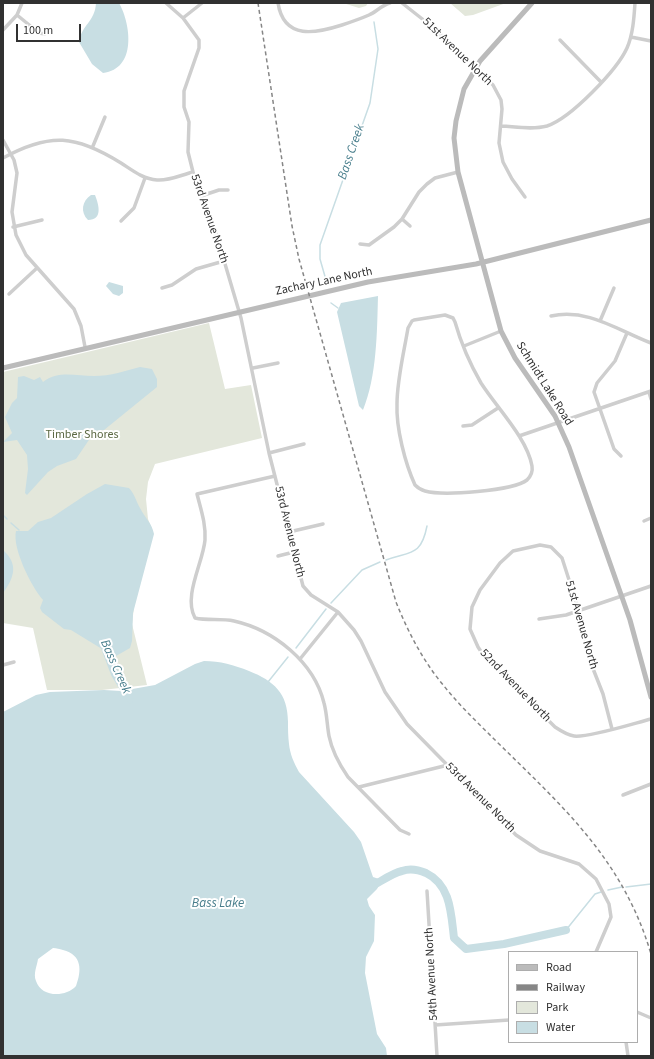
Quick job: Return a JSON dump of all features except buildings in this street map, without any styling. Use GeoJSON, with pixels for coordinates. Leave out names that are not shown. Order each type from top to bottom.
{"type":"FeatureCollection","features":[{"type":"Feature","properties":{"kind":"street"},"geometry":{"type":"LineString","coordinates":[[3,30],[17,15],[22,3]]}},
{"type":"Feature","properties":{"kind":"street"},"geometry":{"type":"LineString","coordinates":[[166,3],[183,18],[202,3]]}},
{"type":"Feature","properties":{"kind":"street"},"geometry":{"type":"LineString","coordinates":[[278,3],[283,17],[288,23],[299,30],[314,33],[362,18],[390,3]]}},
{"type":"Feature","properties":{"kind":"street","name":"51st Avenue North"},"geometry":{"type":"LineString","coordinates":[[402,3],[426,20],[476,67],[497,92],[502,109],[502,126],[499,143],[503,162],[525,197]]}},
{"type":"Feature","properties":{"kind":"street","name":"Schmidt Lake Road"},"geometry":{"type":"LineString","coordinates":[[532,3],[490,48],[476,67],[464,89],[456,121],[455,143],[458,172],[502,331],[515,358],[558,422],[569,446],[622,596],[638,645],[651,697]]}},
{"type":"Feature","properties":{"kind":"street"},"geometry":{"type":"LineString","coordinates":[[502,126],[538,128],[556,123],[570,112],[616,66],[628,47],[631,37],[635,3]]}},
{"type":"Feature","properties":{"kind":"street"},"geometry":{"type":"LineString","coordinates":[[17,15],[39,33],[45,34]]}},
{"type":"Feature","properties":{"kind":"street","name":"53rd Avenue North"},"geometry":{"type":"LineString","coordinates":[[183,18],[200,43],[184,91],[184,107],[188,122],[188,152],[201,196],[215,230],[239,311],[253,368],[269,453],[300,578],[306,591],[338,612],[361,641],[376,675],[396,709],[419,737],[524,841],[540,851],[579,864],[596,879],[609,904],[610,917],[596,951]]}},
{"type":"Feature","properties":{"kind":"street"},"geometry":{"type":"LineString","coordinates":[[631,37],[651,41]]}},
{"type":"Feature","properties":{"kind":"street"},"geometry":{"type":"LineString","coordinates":[[560,40],[601,82]]}},
{"type":"Feature","properties":{"kind":"street"},"geometry":{"type":"LineString","coordinates":[[93,146],[105,117]]}},
{"type":"Feature","properties":{"kind":"street"},"geometry":{"type":"LineString","coordinates":[[3,140],[11,154],[17,173],[12,200],[13,227],[20,246],[74,310],[81,326],[85,347]]}},
{"type":"Feature","properties":{"kind":"street"},"geometry":{"type":"LineString","coordinates":[[3,158],[28,146],[54,140],[93,146],[145,178],[165,180],[193,172]]}},
{"type":"Feature","properties":{"kind":"street"},"geometry":{"type":"LineString","coordinates":[[360,244],[369,245],[394,227],[402,219],[419,192],[427,184],[436,178],[458,172]]}},
{"type":"Feature","properties":{"kind":"street"},"geometry":{"type":"LineString","coordinates":[[121,221],[134,208],[145,178]]}},
{"type":"Feature","properties":{"kind":"street"},"geometry":{"type":"LineString","coordinates":[[201,196],[219,190],[228,190]]}},
{"type":"Feature","properties":{"kind":"street"},"geometry":{"type":"LineString","coordinates":[[402,219],[410,226]]}},
{"type":"Feature","properties":{"kind":"street"},"geometry":{"type":"LineString","coordinates":[[13,227],[42,220]]}},
{"type":"Feature","properties":{"kind":"street","name":"Zachary Lane North"},"geometry":{"type":"LineString","coordinates":[[3,368],[85,347],[178,328],[239,311],[368,282],[484,262],[651,220]]}},
{"type":"Feature","properties":{"kind":"street"},"geometry":{"type":"LineString","coordinates":[[162,288],[172,285],[196,269],[224,261]]}},
{"type":"Feature","properties":{"kind":"street"},"geometry":{"type":"LineString","coordinates":[[9,294],[37,268]]}},
{"type":"Feature","properties":{"kind":"street"},"geometry":{"type":"LineString","coordinates":[[600,321],[614,288]]}},
{"type":"Feature","properties":{"kind":"street"},"geometry":{"type":"LineString","coordinates":[[551,316],[569,313],[586,316],[651,343]]}},
{"type":"Feature","properties":{"kind":"street"},"geometry":{"type":"LineString","coordinates":[[449,316],[455,322],[464,346],[481,382],[519,436],[532,464],[532,472],[524,482],[492,490],[473,492],[429,492],[420,490],[413,480],[399,430],[397,402],[409,325],[412,321],[449,316]]}},
{"type":"Feature","properties":{"kind":"street"},"geometry":{"type":"LineString","coordinates":[[464,346],[502,331]]}},
{"type":"Feature","properties":{"kind":"street"},"geometry":{"type":"LineString","coordinates":[[621,456],[614,449],[594,396],[595,387],[616,361],[627,333]]}},
{"type":"Feature","properties":{"kind":"street"},"geometry":{"type":"LineString","coordinates":[[253,368],[278,363]]}},
{"type":"Feature","properties":{"kind":"street"},"geometry":{"type":"LineString","coordinates":[[519,436],[598,408],[650,392],[651,399]]}},
{"type":"Feature","properties":{"kind":"street"},"geometry":{"type":"LineString","coordinates":[[463,426],[472,426],[498,408]]}},
{"type":"Feature","properties":{"kind":"street"},"geometry":{"type":"LineString","coordinates":[[269,453],[304,444]]}},
{"type":"Feature","properties":{"kind":"street"},"geometry":{"type":"LineString","coordinates":[[275,476],[198,494],[203,516],[205,538],[193,590],[192,613],[195,618],[234,621],[251,627],[287,648],[300,659],[316,681],[321,693],[329,737],[336,758],[348,777],[400,830],[410,834]]}},
{"type":"Feature","properties":{"kind":"street"},"geometry":{"type":"LineString","coordinates":[[644,521],[651,518]]}},
{"type":"Feature","properties":{"kind":"street"},"geometry":{"type":"LineString","coordinates":[[289,532],[323,524]]}},
{"type":"Feature","properties":{"kind":"street","name":"52nd Avenue North"},"geometry":{"type":"LineString","coordinates":[[551,547],[534,545],[513,551],[505,556],[475,599],[470,617],[470,629],[473,638],[484,656],[555,727],[569,735],[582,736],[612,729]]}},
{"type":"Feature","properties":{"kind":"street","name":"51st Avenue North"},"geometry":{"type":"LineString","coordinates":[[551,547],[562,558],[579,611],[590,661],[604,694],[612,729]]}},
{"type":"Feature","properties":{"kind":"street"},"geometry":{"type":"LineString","coordinates":[[278,556],[294,552]]}},
{"type":"Feature","properties":{"kind":"street"},"geometry":{"type":"LineString","coordinates":[[539,619],[566,615],[651,586]]}},
{"type":"Feature","properties":{"kind":"street"},"geometry":{"type":"LineString","coordinates":[[300,659],[338,612]]}},
{"type":"Feature","properties":{"kind":"street"},"geometry":{"type":"LineString","coordinates":[[3,664],[14,662]]}},
{"type":"Feature","properties":{"kind":"street"},"geometry":{"type":"LineString","coordinates":[[612,729],[651,719]]}},
{"type":"Feature","properties":{"kind":"street"},"geometry":{"type":"LineString","coordinates":[[359,787],[448,765]]}},
{"type":"Feature","properties":{"kind":"street"},"geometry":{"type":"LineString","coordinates":[[623,795],[651,784]]}},
{"type":"Feature","properties":{"kind":"street","name":"54th Avenue North"},"geometry":{"type":"LineString","coordinates":[[427,891],[437,1056]]}},
{"type":"Feature","properties":{"kind":"street"},"geometry":{"type":"LineString","coordinates":[[638,1012],[651,1018]]}},
{"type":"Feature","properties":{"kind":"street"},"geometry":{"type":"LineString","coordinates":[[435,1025],[508,1020]]}},
{"type":"Feature","properties":{"kind":"street"},"geometry":{"type":"LineString","coordinates":[[626,1043],[628,1056]]}},
{"type":"Feature","properties":{"kind":"green space"},"geometry":{"type":"Polygon","coordinates":[[[343,3],[368,3],[366,6],[359,8],[343,3]]]}},
{"type":"Feature","properties":{"kind":"green space"},"geometry":{"type":"Polygon","coordinates":[[[450,3],[506,3],[473,15],[465,16],[450,3]]]}},
{"type":"Feature","properties":{"kind":"green space","name":"Timber Shores"},"geometry":{"type":"Polygon","coordinates":[[[209,323],[225,389],[251,385],[262,438],[155,464],[148,482],[146,499],[148,519],[153,532],[134,607],[132,624],[147,685],[102,690],[47,690],[33,628],[3,623],[3,372],[209,323]]]}},
{"type":"Feature","properties":{"kind":"water"},"geometry":{"type":"Polygon","coordinates":[[[96,3],[119,3],[126,22],[128,33],[126,55],[122,63],[114,70],[103,73],[92,64],[79,42],[83,31],[93,15],[96,3]]]}},
{"type":"Feature","properties":{"kind":"water"},"geometry":{"type":"Polygon","coordinates":[[[95,195],[99,211],[96,218],[88,220],[85,217],[83,207],[88,197],[95,195]]]}},
{"type":"Feature","properties":{"kind":"water"},"geometry":{"type":"Polygon","coordinates":[[[109,282],[123,286],[123,293],[119,296],[113,294],[106,286],[109,282]]]}},
{"type":"Feature","properties":{"kind":"water"},"geometry":{"type":"Polygon","coordinates":[[[378,296],[377,339],[374,368],[368,397],[363,410],[359,406],[337,312],[341,303],[378,296]]]}},
{"type":"Feature","properties":{"kind":"water"},"geometry":{"type":"Polygon","coordinates":[[[140,367],[152,369],[157,379],[157,387],[104,430],[95,431],[76,459],[57,466],[48,472],[27,495],[25,493],[28,469],[27,455],[17,440],[3,442],[12,433],[5,417],[12,403],[17,398],[18,377],[24,376],[34,380],[40,377],[43,382],[55,376],[67,374],[100,376],[140,367]]]}},
{"type":"Feature","properties":{"kind":"water"},"geometry":{"type":"Polygon","coordinates":[[[105,484],[129,488],[150,524],[154,534],[133,613],[132,641],[130,648],[116,656],[105,654],[102,649],[71,630],[64,629],[42,612],[40,608],[43,600],[33,586],[24,567],[17,547],[16,538],[16,531],[28,531],[38,522],[51,518],[105,484]]]}},
{"type":"Feature","properties":{"kind":"water"},"geometry":{"type":"Polygon","coordinates":[[[3,550],[11,561],[13,571],[10,582],[3,593],[3,550]]]}},
{"type":"Feature","properties":{"kind":"water","name":"Bass Lake"},"geometry":{"type":"Polygon","coordinates":[[[210,661],[232,665],[266,679],[278,689],[285,703],[287,712],[288,735],[292,758],[299,772],[354,832],[361,842],[373,877],[382,880],[377,889],[367,899],[369,906],[375,915],[374,941],[366,957],[365,973],[377,1034],[386,1048],[387,1056],[3,1056],[3,712],[36,695],[50,692],[104,690],[121,691],[155,685],[195,664],[210,661]],[[53,948],[38,959],[35,978],[39,986],[48,993],[66,993],[76,986],[80,969],[79,964],[74,955],[63,950],[53,948]]]}},
{"type":"Feature","properties":{"kind":"waterway","name":"Bass Creek"},"geometry":{"type":"LineString","coordinates":[[326,280],[320,259],[320,245],[370,103],[378,49],[374,22]]}},
{"type":"Feature","properties":{"kind":"waterway","name":"Bass Creek"},"geometry":{"type":"LineString","coordinates":[[331,303],[338,308]]}},
{"type":"Feature","properties":{"kind":"waterway","name":"Bass Creek"},"geometry":{"type":"LineString","coordinates":[[3,515],[7,519]]}},
{"type":"Feature","properties":{"kind":"waterway","name":"Bass Creek"},"geometry":{"type":"LineString","coordinates":[[11,523],[19,530]]}},
{"type":"Feature","properties":{"kind":"waterway","name":"Bass Creek"},"geometry":{"type":"LineString","coordinates":[[386,560],[418,548],[427,526]]}},
{"type":"Feature","properties":{"kind":"waterway","name":"Bass Creek"},"geometry":{"type":"LineString","coordinates":[[331,603],[362,570],[380,562]]}},
{"type":"Feature","properties":{"kind":"waterway","name":"Bass Creek"},"geometry":{"type":"LineString","coordinates":[[296,648],[326,609]]}},
{"type":"Feature","properties":{"kind":"waterway","name":"Bass Creek"},"geometry":{"type":"LineString","coordinates":[[104,645],[115,674],[130,699]]}},
{"type":"Feature","properties":{"kind":"waterway","name":"Bass Creek"},"geometry":{"type":"LineString","coordinates":[[268,682],[288,657]]}},
{"type":"Feature","properties":{"kind":"waterway"},"geometry":{"type":"LineString","coordinates":[[374,885],[395,873],[405,870],[423,872],[434,878],[445,893],[448,901],[454,938],[466,949],[504,944],[566,930]]}},
{"type":"Feature","properties":{"kind":"waterway"},"geometry":{"type":"LineString","coordinates":[[626,887],[651,884]]}},
{"type":"Feature","properties":{"kind":"waterway"},"geometry":{"type":"LineString","coordinates":[[608,890],[622,887]]}},
{"type":"Feature","properties":{"kind":"waterway"},"geometry":{"type":"LineString","coordinates":[[566,930],[595,894],[601,892]]}},
{"type":"Feature","properties":{"kind":"railway"},"geometry":{"type":"LineString","coordinates":[[258,3],[292,226],[299,259],[396,602],[417,646],[429,667],[444,686],[468,713],[566,811],[588,836],[607,862],[624,890],[639,920],[651,954]]}}]}
